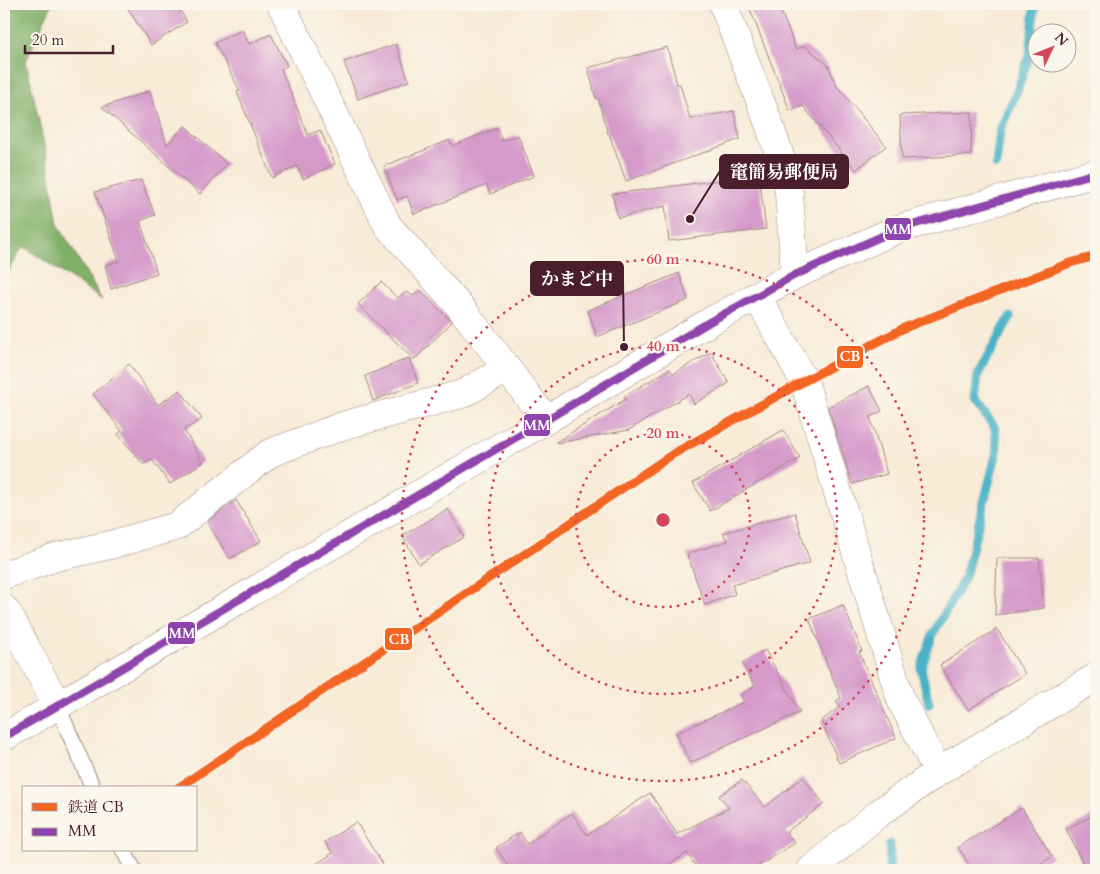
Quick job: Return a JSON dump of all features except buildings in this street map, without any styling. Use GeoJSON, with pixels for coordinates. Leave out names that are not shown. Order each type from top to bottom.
{"type":"FeatureCollection","features":[{"type":"Feature","properties":{"kind":"street"},"geometry":{"type":"LineString","coordinates":[[281,4],[388,226],[461,308],[546,420]]}},
{"type":"Feature","properties":{"kind":"street"},"geometry":{"type":"LineString","coordinates":[[723,4],[769,124],[788,180],[795,275]]}},
{"type":"Feature","properties":{"kind":"street"},"geometry":{"type":"LineString","coordinates":[[4,737],[546,420],[711,321],[795,275],[898,229],[1096,173]]}},
{"type":"Feature","properties":{"kind":"street"},"geometry":{"type":"LineString","coordinates":[[757,296],[804,381],[902,700],[938,772]]}},
{"type":"Feature","properties":{"kind":"street"},"geometry":{"type":"LineString","coordinates":[[4,575],[56,557],[110,545],[177,526],[270,453],[345,425],[462,394],[507,369]]}},
{"type":"Feature","properties":{"kind":"street"},"geometry":{"type":"LineString","coordinates":[[4,609],[57,705]]}},
{"type":"Feature","properties":{"kind":"street"},"geometry":{"type":"LineString","coordinates":[[811,870],[879,813],[938,772],[1096,677]]}},
{"type":"Feature","properties":{"kind":"lane"},"geometry":{"type":"LineString","coordinates":[[57,705],[92,786]]}},
{"type":"Feature","properties":{"kind":"lane"},"geometry":{"type":"LineString","coordinates":[[124,852],[134,870]]}},
{"type":"Feature","properties":{"kind":"green space"},"geometry":{"type":"Polygon","coordinates":[[[4,4],[52,4],[26,61],[47,158],[58,224],[102,300],[23,246],[4,280],[4,4]]]}},
{"type":"Feature","properties":{"kind":"waterway"},"geometry":{"type":"LineString","coordinates":[[996,165],[1000,130],[1030,54],[1035,4]]}},
{"type":"Feature","properties":{"kind":"waterway"},"geometry":{"type":"LineString","coordinates":[[929,704],[921,668],[933,634],[965,577],[997,451],[995,428],[975,401],[978,374],[1010,317]]}},
{"type":"Feature","properties":{"kind":"waterway"},"geometry":{"type":"LineString","coordinates":[[889,870],[890,844]]}},
{"type":"Feature","properties":{"kind":"rail line","name":"CB"},"geometry":{"type":"LineString","coordinates":[[181,786],[673,454],[904,328],[1070,263],[1096,256]]}},
{"type":"Feature","properties":{"kind":"transit line","name":"MM"},"geometry":{"type":"LineString","coordinates":[[4,737],[546,420],[711,321],[795,275],[898,229],[1096,173]]}},
{"type":"Feature","properties":{"kind":"place","name":"竃簡易郵便局"},"geometry":{"type":"Point","coordinates":[690,219]}},
{"type":"Feature","properties":{"kind":"place","name":"かまど中"},"geometry":{"type":"Point","coordinates":[624,347]}}]}
